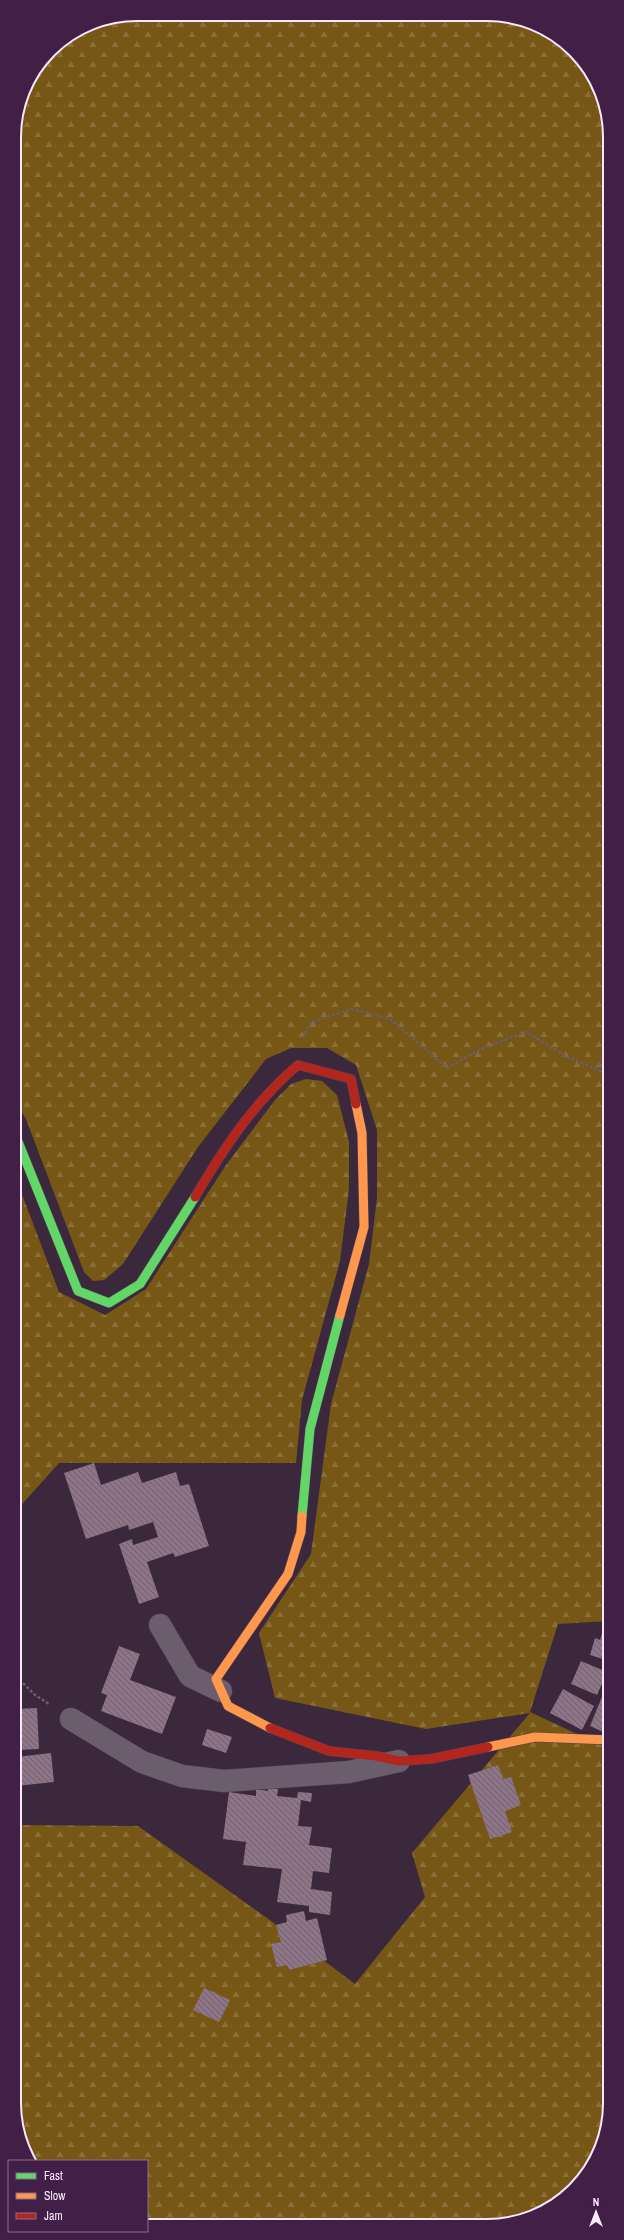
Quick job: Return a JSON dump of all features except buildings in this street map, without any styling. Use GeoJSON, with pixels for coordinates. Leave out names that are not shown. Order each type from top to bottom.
{"type":"FeatureCollection","features":[{"type":"Feature","properties":{"kind":"street"},"geometry":{"type":"LineString","coordinates":[[21,1149],[78,1292],[109,1303],[140,1284],[179,1225],[222,1151],[273,1086],[298,1065],[351,1079],[362,1133],[364,1227],[310,1429],[301,1532],[288,1574],[267,1602],[216,1679],[228,1706],[281,1734],[329,1751],[399,1760],[431,1759],[535,1737],[603,1740]]}},
{"type":"Feature","properties":{"kind":"street"},"geometry":{"type":"LineString","coordinates":[[160,1625],[190,1676],[221,1691]]}},
{"type":"Feature","properties":{"kind":"street"},"geometry":{"type":"LineString","coordinates":[[71,1720],[142,1762],[182,1776],[224,1780],[349,1772],[399,1760]]}},
{"type":"Feature","properties":{"kind":"path"},"geometry":{"type":"LineString","coordinates":[[298,1065],[300,1043],[311,1022],[352,1009],[390,1019],[447,1068],[481,1049],[526,1032],[567,1057],[595,1068],[603,1074]]}},
{"type":"Feature","properties":{"kind":"path"},"geometry":{"type":"LineString","coordinates":[[595,1068],[603,1059]]}},
{"type":"Feature","properties":{"kind":"path"},"geometry":{"type":"LineString","coordinates":[[21,1681],[35,1695],[71,1720]]}},
{"type":"Feature","properties":{"kind":"green space"},"geometry":{"type":"Polygon","coordinates":[[[130,21],[487,21],[509,23],[531,30],[557,45],[569,55],[579,67],[587,79],[597,100],[603,130],[603,1621],[558,1624],[530,1712],[603,1746],[603,2110],[597,2140],[583,2167],[563,2190],[545,2203],[531,2210],[509,2217],[494,2219],[148,2219],[148,2160],[37,2160],[33,2154],[27,2140],[21,2110],[21,1825],[138,1826],[267,1918],[355,1984],[425,1897],[412,1853],[530,1713],[426,1729],[275,1698],[259,1633],[311,1554],[331,1404],[369,1264],[377,1198],[377,1130],[356,1065],[327,1048],[291,1048],[266,1059],[198,1147],[123,1264],[104,1280],[93,1281],[84,1272],[26,1119],[21,1111],[21,130],[25,107],[33,86],[45,67],[55,55],[73,41],[100,27],[130,21]]]}},
{"type":"Feature","properties":{"kind":"green space"},"geometry":{"type":"Polygon","coordinates":[[[306,1079],[322,1081],[337,1095],[349,1142],[349,1189],[340,1261],[302,1400],[296,1463],[59,1463],[21,1505],[21,1192],[59,1292],[105,1315],[146,1289],[226,1165],[275,1100],[291,1084],[306,1079]]]}},
{"type":"Feature","properties":{"kind":"traffic: fast"},"geometry":{"type":"LineString","coordinates":[[21,1149],[78,1291],[109,1303],[140,1284],[195,1197]]}},
{"type":"Feature","properties":{"kind":"traffic: fast"},"geometry":{"type":"LineString","coordinates":[[302,1516],[310,1429],[340,1315]]}},
{"type":"Feature","properties":{"kind":"traffic: slow"},"geometry":{"type":"LineString","coordinates":[[340,1315],[364,1227],[362,1133],[356,1104]]}},
{"type":"Feature","properties":{"kind":"traffic: slow"},"geometry":{"type":"LineString","coordinates":[[270,1728],[228,1706],[216,1679],[288,1574],[301,1532],[302,1516]]}},
{"type":"Feature","properties":{"kind":"traffic: slow"},"geometry":{"type":"LineString","coordinates":[[488,1747],[535,1737],[603,1740]]}},
{"type":"Feature","properties":{"kind":"traffic: jam"},"geometry":{"type":"LineString","coordinates":[[195,1197],[241,1126],[267,1094],[298,1065],[351,1079],[356,1104]]}},
{"type":"Feature","properties":{"kind":"traffic: jam"},"geometry":{"type":"LineString","coordinates":[[270,1728],[329,1751],[376,1756],[399,1761],[431,1759],[488,1747]]}}]}
